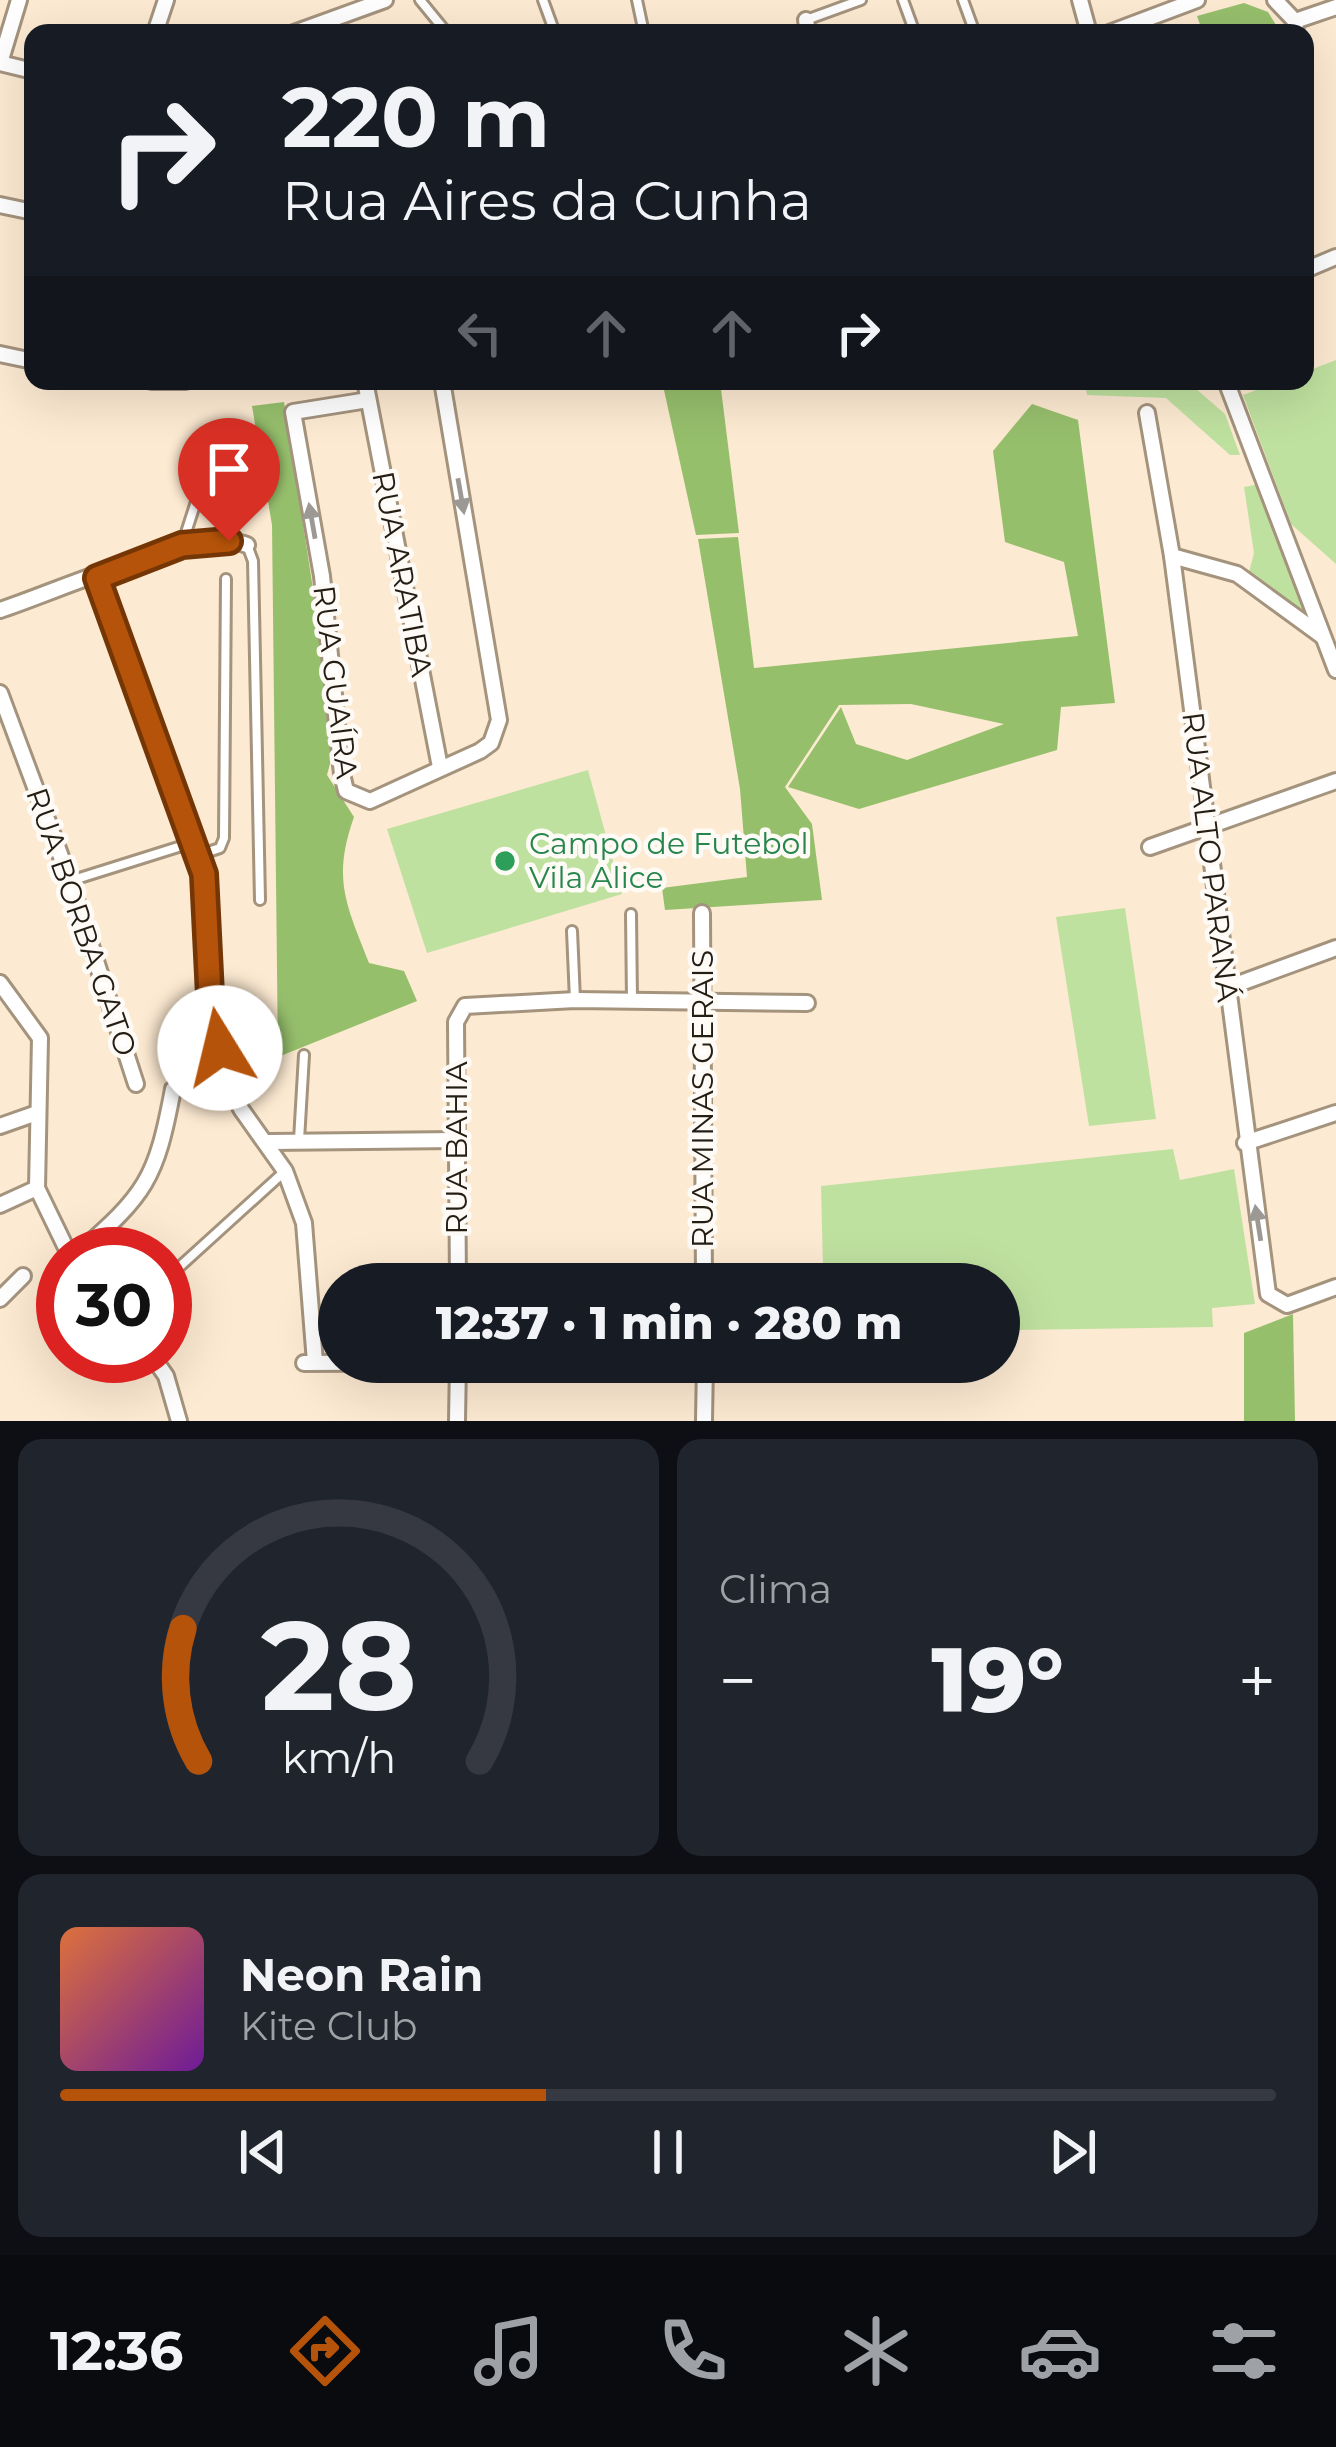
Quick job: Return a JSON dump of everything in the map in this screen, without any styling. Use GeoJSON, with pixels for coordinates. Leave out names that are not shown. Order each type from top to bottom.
{"type":"FeatureCollection","features":[{"type":"Feature","properties":{"kind":"street"},"geometry":{"type":"LineString","coordinates":[[0,63],[19,0]]}},
{"type":"Feature","properties":{"kind":"street"},"geometry":{"type":"LineString","coordinates":[[319,24],[386,0]]}},
{"type":"Feature","properties":{"kind":"street"},"geometry":{"type":"LineString","coordinates":[[1133,24],[1198,0]]}},
{"type":"Feature","properties":{"kind":"street"},"geometry":{"type":"LineString","coordinates":[[1275,0],[1294,24]]}},
{"type":"Feature","properties":{"kind":"street"},"geometry":{"type":"LineString","coordinates":[[1302,24],[1336,8]]}},
{"type":"Feature","properties":{"kind":"street","name":"RUA ARATIBA"},"geometry":{"type":"LineString","coordinates":[[366,390],[440,767]]}},
{"type":"Feature","properties":{"kind":"street","name":"RUA GUAÍRA"},"geometry":{"type":"LineString","coordinates":[[368,400],[293,412],[322,576],[342,774],[346,790],[370,801],[491,743],[500,720],[444,390]]}},
{"type":"Feature","properties":{"kind":"street"},"geometry":{"type":"LineString","coordinates":[[1229,390],[1336,670]]}},
{"type":"Feature","properties":{"kind":"street","name":"RUA ALTO PARANÁ"},"geometry":{"type":"LineString","coordinates":[[1147,413],[1172,556],[1245,1144],[1273,1301],[1287,1305],[1336,1287]]}},
{"type":"Feature","properties":{"kind":"street"},"geometry":{"type":"LineString","coordinates":[[0,610],[182,545],[229,541],[247,545]]}},
{"type":"Feature","properties":{"kind":"street"},"geometry":{"type":"LineString","coordinates":[[1172,556],[1237,574],[1322,636]]}},
{"type":"Feature","properties":{"kind":"street"},"geometry":{"type":"LineString","coordinates":[[97,578],[196,849],[207,903],[211,1015],[223,1070],[241,1109],[269,1142],[285,1171],[307,1240],[309,1362],[318,1362]]}},
{"type":"Feature","properties":{"kind":"street","name":"RUA BORBA GATO"},"geometry":{"type":"LineString","coordinates":[[0,692],[70,881],[136,1084]]}},
{"type":"Feature","properties":{"kind":"street"},"geometry":{"type":"LineString","coordinates":[[1150,847],[1336,781]]}},
{"type":"Feature","properties":{"kind":"street","name":"RUA MINAS GERAIS"},"geometry":{"type":"LineString","coordinates":[[701,913],[704,1263]]}},
{"type":"Feature","properties":{"kind":"street"},"geometry":{"type":"LineString","coordinates":[[1227,988],[1336,948]]}},
{"type":"Feature","properties":{"kind":"street"},"geometry":{"type":"LineString","coordinates":[[0,983],[33,1023],[43,1055],[37,1188],[58,1227]]}},
{"type":"Feature","properties":{"kind":"street"},"geometry":{"type":"LineString","coordinates":[[575,1000],[808,1003]]}},
{"type":"Feature","properties":{"kind":"street","name":"RUA BAHIA"},"geometry":{"type":"LineString","coordinates":[[458,1263],[458,1013],[473,1002],[575,1000]]}},
{"type":"Feature","properties":{"kind":"street"},"geometry":{"type":"LineString","coordinates":[[0,1011],[18,1005]]}},
{"type":"Feature","properties":{"kind":"street"},"geometry":{"type":"LineString","coordinates":[[106,1227],[126,1211],[153,1175],[172,1088]]}},
{"type":"Feature","properties":{"kind":"street"},"geometry":{"type":"LineString","coordinates":[[1245,1144],[1336,1112]]}},
{"type":"Feature","properties":{"kind":"street"},"geometry":{"type":"LineString","coordinates":[[0,1126],[37,1113]]}},
{"type":"Feature","properties":{"kind":"street"},"geometry":{"type":"LineString","coordinates":[[269,1142],[458,1140]]}},
{"type":"Feature","properties":{"kind":"street"},"geometry":{"type":"LineString","coordinates":[[0,1205],[37,1188]]}},
{"type":"Feature","properties":{"kind":"street"},"geometry":{"type":"LineString","coordinates":[[1,1297],[23,1276]]}},
{"type":"Feature","properties":{"kind":"street"},"geometry":{"type":"LineString","coordinates":[[168,1383],[179,1421]]}},
{"type":"Feature","properties":{"kind":"street"},"geometry":{"type":"LineString","coordinates":[[457,1421],[458,1383]]}},
{"type":"Feature","properties":{"kind":"street"},"geometry":{"type":"LineString","coordinates":[[704,1421],[705,1383]]}},
{"type":"Feature","properties":{"kind":"lane"},"geometry":{"type":"LineString","coordinates":[[420,0],[439,24]]}},
{"type":"Feature","properties":{"kind":"lane"},"geometry":{"type":"LineString","coordinates":[[807,24],[861,0]]}},
{"type":"Feature","properties":{"kind":"lane"},"geometry":{"type":"LineString","coordinates":[[182,545],[202,483],[203,441]]}},
{"type":"Feature","properties":{"kind":"lane"},"geometry":{"type":"LineString","coordinates":[[247,545],[253,561],[260,900]]}},
{"type":"Feature","properties":{"kind":"lane"},"geometry":{"type":"LineString","coordinates":[[70,881],[196,849],[220,848],[224,838],[226,578]]}},
{"type":"Feature","properties":{"kind":"lane"},"geometry":{"type":"LineString","coordinates":[[631,914],[632,1001]]}},
{"type":"Feature","properties":{"kind":"lane"},"geometry":{"type":"LineString","coordinates":[[572,931],[575,1000]]}},
{"type":"Feature","properties":{"kind":"lane"},"geometry":{"type":"LineString","coordinates":[[299,1142],[304,1055]]}},
{"type":"Feature","properties":{"kind":"lane"},"geometry":{"type":"LineString","coordinates":[[192,1255],[285,1171]]}},
{"type":"Feature","properties":{"kind":"green space"},"geometry":{"type":"Polygon","coordinates":[[[1244,3],[1268,12],[1275,24],[1200,24],[1197,16],[1244,3]]]}},
{"type":"Feature","properties":{"kind":"green space"},"geometry":{"type":"Polygon","coordinates":[[[1336,360],[1336,564],[1291,524],[1243,395],[1256,390],[1314,390],[1314,369],[1336,360]]]}},
{"type":"Feature","properties":{"kind":"green space"},"geometry":{"type":"Polygon","coordinates":[[[664,390],[721,390],[739,533],[696,535],[664,390]]]}},
{"type":"Feature","properties":{"kind":"green space"},"geometry":{"type":"Polygon","coordinates":[[[1086,390],[1197,390],[1225,414],[1240,455],[1230,455],[1166,398],[1087,395],[1086,390]]]}},
{"type":"Feature","properties":{"kind":"green space"},"geometry":{"type":"Polygon","coordinates":[[[284,402],[316,608],[331,760],[327,775],[354,817],[344,858],[345,891],[369,963],[404,971],[417,1001],[278,1057],[272,525],[252,406],[284,402]]]}},
{"type":"Feature","properties":{"kind":"green space"},"geometry":{"type":"Polygon","coordinates":[[[1032,404],[1078,420],[1115,703],[1061,707],[1057,750],[859,809],[788,787],[841,707],[856,744],[907,760],[1004,724],[911,704],[839,705],[785,787],[812,824],[822,900],[665,910],[662,888],[747,877],[740,789],[698,539],[738,537],[754,668],[1078,636],[1064,562],[1005,542],[993,451],[1032,404]]]}},
{"type":"Feature","properties":{"kind":"green space"},"geometry":{"type":"Polygon","coordinates":[[[1265,483],[1317,625],[1248,576],[1254,553],[1244,487],[1265,483]]]}},
{"type":"Feature","properties":{"kind":"green space","name":"Campo de Futebol Vila Alice"},"geometry":{"type":"Polygon","coordinates":[[[588,770],[622,894],[427,953],[387,829],[588,770]]]}},
{"type":"Feature","properties":{"kind":"green space"},"geometry":{"type":"Polygon","coordinates":[[[1125,908],[1156,1119],[1089,1126],[1056,917],[1125,908]]]}},
{"type":"Feature","properties":{"kind":"green space"},"geometry":{"type":"Polygon","coordinates":[[[1173,1149],[1180,1180],[1234,1169],[1255,1304],[1212,1308],[1213,1327],[1020,1330],[1020,1263],[823,1263],[821,1186],[1173,1149]]]}},
{"type":"Feature","properties":{"kind":"green space"},"geometry":{"type":"Polygon","coordinates":[[[1293,1314],[1295,1421],[1244,1421],[1244,1333],[1293,1314]]]}},
{"type":"Feature","properties":{"kind":"place","name":"Campo de Futebol Vila Alice"},"geometry":{"type":"Point","coordinates":[505,861]}},
{"type":"Feature","properties":{"kind":"route"},"geometry":{"type":"LineString","coordinates":[[220,1048],[211,1015],[204,874],[97,578],[182,545],[229,541]]}}]}
